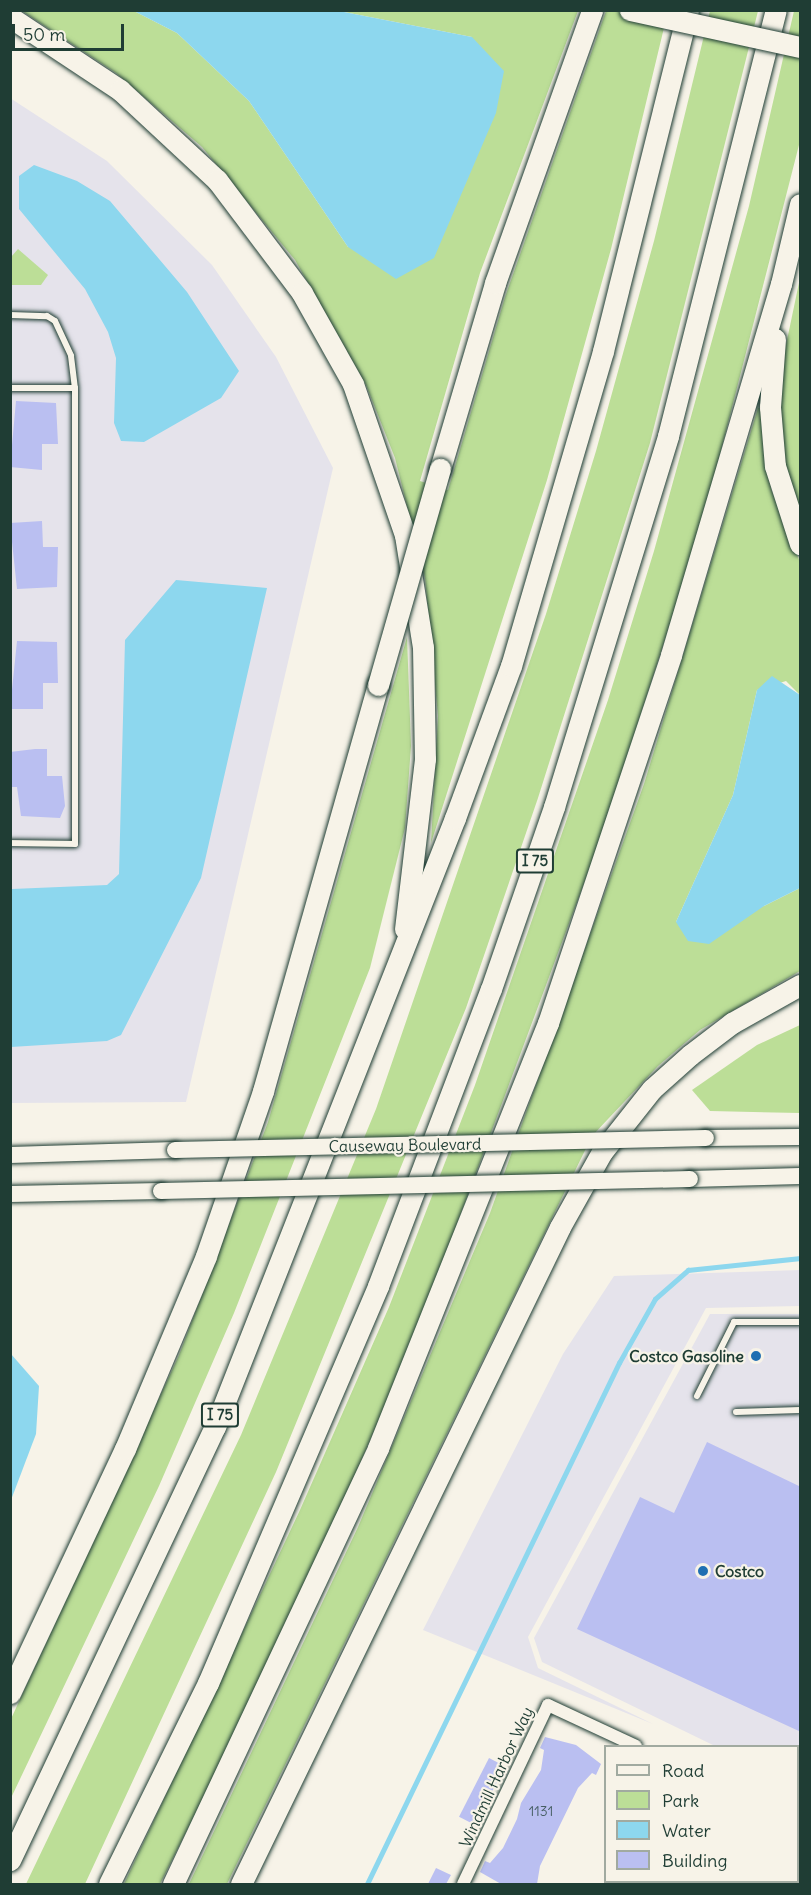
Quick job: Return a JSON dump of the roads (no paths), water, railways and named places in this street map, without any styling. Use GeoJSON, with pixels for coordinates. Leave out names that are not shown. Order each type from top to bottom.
{"type":"FeatureCollection","features":[{"type":"Feature","properties":{"kind":"highway"},"geometry":{"type":"LineString","coordinates":[[10,1693],[125,1449],[206,1256],[263,1091],[495,283],[592,10]]}},
{"type":"Feature","properties":{"kind":"highway"},"geometry":{"type":"LineString","coordinates":[[630,10],[801,48]]}},
{"type":"Feature","properties":{"kind":"highway","name":"I 75"},"geometry":{"type":"LineString","coordinates":[[10,1860],[215,1427],[402,958],[511,666],[603,351],[688,10]]}},
{"type":"Feature","properties":{"kind":"highway","name":"I 75"},"geometry":{"type":"LineString","coordinates":[[109,1884],[207,1683],[378,1286],[490,989],[554,807],[668,436],[776,10]]}},
{"type":"Feature","properties":{"kind":"highway"},"geometry":{"type":"LineString","coordinates":[[10,16],[120,90],[217,180],[291,276],[353,384],[405,535],[423,647],[424,759],[402,958]]}},
{"type":"Feature","properties":{"kind":"highway"},"geometry":{"type":"LineString","coordinates":[[173,1884],[378,1448],[548,1023],[671,655],[781,284],[801,204]]}},
{"type":"Feature","properties":{"kind":"highway"},"geometry":{"type":"LineString","coordinates":[[781,284],[771,380],[771,434],[782,498],[801,544]]}},
{"type":"Feature","properties":{"kind":"highway"},"geometry":{"type":"LineString","coordinates":[[242,1884],[560,1227],[597,1162],[652,1089],[690,1055],[732,1023],[801,985]]}},
{"type":"Feature","properties":{"kind":"main road","name":"Causeway Boulevard"},"geometry":{"type":"LineString","coordinates":[[10,1155],[801,1137]]}},
{"type":"Feature","properties":{"kind":"main road"},"geometry":{"type":"LineString","coordinates":[[10,1194],[801,1176]]}},
{"type":"Feature","properties":{"kind":"street","name":"Windmill Harbor Way"},"geometry":{"type":"LineString","coordinates":[[463,1884],[548,1706],[634,1745]]}},
{"type":"Feature","properties":{"kind":"street"},"geometry":{"type":"LineString","coordinates":[[799,1858],[801,1839]]}},
{"type":"Feature","properties":{"kind":"lane"},"geometry":{"type":"LineString","coordinates":[[10,315],[47,316],[55,321],[71,356],[75,388],[75,844],[10,843]]}},
{"type":"Feature","properties":{"kind":"lane"},"geometry":{"type":"LineString","coordinates":[[10,388],[75,388]]}},
{"type":"Feature","properties":{"kind":"lane"},"geometry":{"type":"LineString","coordinates":[[697,1396],[734,1323],[801,1322]]}},
{"type":"Feature","properties":{"kind":"lane"},"geometry":{"type":"LineString","coordinates":[[736,1412],[801,1410]]}},
{"type":"Feature","properties":{"kind":"water"},"geometry":{"type":"Polygon","coordinates":[[[134,11],[339,11],[472,37],[504,71],[496,113],[434,258],[396,279],[348,247],[249,101],[177,33],[134,11]]]}},
{"type":"Feature","properties":{"kind":"water"},"geometry":{"type":"Polygon","coordinates":[[[34,165],[77,181],[110,201],[187,292],[239,371],[221,398],[144,442],[121,441],[114,423],[116,358],[108,332],[85,289],[19,209],[19,176],[34,165]]]}},
{"type":"Feature","properties":{"kind":"water"},"geometry":{"type":"Polygon","coordinates":[[[176,580],[267,588],[201,878],[121,1035],[107,1041],[11,1047],[12,889],[107,885],[119,874],[125,640],[176,580]]]}},
{"type":"Feature","properties":{"kind":"water"},"geometry":{"type":"Polygon","coordinates":[[[772,676],[800,695],[800,888],[764,906],[709,944],[688,941],[676,922],[733,795],[757,690],[772,676]]]}},
{"type":"Feature","properties":{"kind":"water"},"geometry":{"type":"Polygon","coordinates":[[[11,1354],[39,1386],[36,1434],[11,1500],[11,1354]]]}},
{"type":"Feature","properties":{"kind":"waterway"},"geometry":{"type":"LineString","coordinates":[[367,1884],[619,1363],[655,1299],[688,1270],[800,1258]]}},
{"type":"Feature","properties":{"kind":"place","name":"Costco Gasoline"},"geometry":{"type":"Point","coordinates":[756,1356]}},
{"type":"Feature","properties":{"kind":"place","name":"Costco"},"geometry":{"type":"Point","coordinates":[703,1571]}}]}
